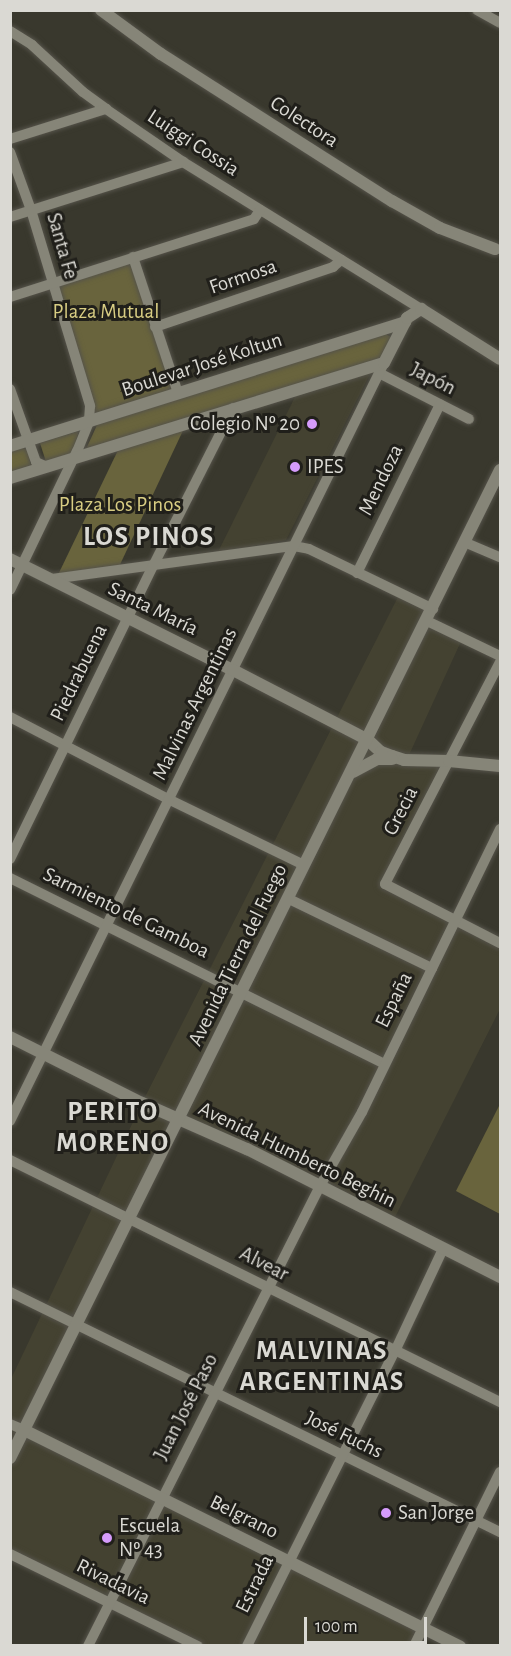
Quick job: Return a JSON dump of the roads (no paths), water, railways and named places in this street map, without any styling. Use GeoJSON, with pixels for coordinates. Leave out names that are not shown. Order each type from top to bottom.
{"type":"FeatureCollection","features":[{"type":"Feature","properties":{"kind":"street","name":"Colectora"},"geometry":{"type":"LineString","coordinates":[[101,10],[161,54],[392,201],[440,228],[495,249]]}},
{"type":"Feature","properties":{"kind":"street"},"geometry":{"type":"LineString","coordinates":[[477,10],[501,23]]}},
{"type":"Feature","properties":{"kind":"street","name":"Luiggi Cossia"},"geometry":{"type":"LineString","coordinates":[[10,31],[32,45],[83,92],[183,162],[421,309]]}},
{"type":"Feature","properties":{"kind":"street"},"geometry":{"type":"LineString","coordinates":[[10,138],[106,109]]}},
{"type":"Feature","properties":{"kind":"street","name":"Santa Fe"},"geometry":{"type":"LineString","coordinates":[[10,152],[31,210],[51,284],[87,390],[90,406],[89,422]]}},
{"type":"Feature","properties":{"kind":"street"},"geometry":{"type":"LineString","coordinates":[[10,217],[183,162]]}},
{"type":"Feature","properties":{"kind":"street"},"geometry":{"type":"LineString","coordinates":[[10,297],[254,219],[260,210]]}},
{"type":"Feature","properties":{"kind":"street"},"geometry":{"type":"LineString","coordinates":[[133,257],[178,393]]}},
{"type":"Feature","properties":{"kind":"street","name":"Formosa"},"geometry":{"type":"LineString","coordinates":[[155,327],[333,267],[342,260]]}},
{"type":"Feature","properties":{"kind":"street"},"geometry":{"type":"LineString","coordinates":[[421,309],[501,359]]}},
{"type":"Feature","properties":{"kind":"street","name":"Malvinas Argentinas"},"geometry":{"type":"LineString","coordinates":[[10,1121],[381,368],[405,322],[421,309]]}},
{"type":"Feature","properties":{"kind":"street","name":"Boulevar José Koltun"},"geometry":{"type":"LineString","coordinates":[[10,446],[405,322]]}},
{"type":"Feature","properties":{"kind":"street"},"geometry":{"type":"LineString","coordinates":[[10,478],[233,408],[381,368]]}},
{"type":"Feature","properties":{"kind":"street","name":"Japón"},"geometry":{"type":"LineString","coordinates":[[381,368],[440,405],[469,419]]}},
{"type":"Feature","properties":{"kind":"street"},"geometry":{"type":"LineString","coordinates":[[10,389],[36,462],[47,467]]}},
{"type":"Feature","properties":{"kind":"street","name":"Mendoza"},"geometry":{"type":"LineString","coordinates":[[357,573],[440,405]]}},
{"type":"Feature","properties":{"kind":"street","name":"Piedrabuena"},"geometry":{"type":"LineString","coordinates":[[10,859],[233,408]]}},
{"type":"Feature","properties":{"kind":"street"},"geometry":{"type":"LineString","coordinates":[[10,590],[89,422]]}},
{"type":"Feature","properties":{"kind":"street","name":"Avenida Tierra del Fuego"},"geometry":{"type":"LineString","coordinates":[[10,1458],[304,865],[352,772],[371,742],[464,542],[500,471]]}},
{"type":"Feature","properties":{"kind":"street"},"geometry":{"type":"LineString","coordinates":[[464,542],[501,557]]}},
{"type":"Feature","properties":{"kind":"street"},"geometry":{"type":"LineString","coordinates":[[52,579],[294,546],[309,549],[434,609]]}},
{"type":"Feature","properties":{"kind":"street","name":"Santa María"},"geometry":{"type":"LineString","coordinates":[[10,559],[233,670],[371,742],[409,755],[501,759]]}},
{"type":"Feature","properties":{"kind":"street"},"geometry":{"type":"LineString","coordinates":[[428,621],[501,656]]}},
{"type":"Feature","properties":{"kind":"street","name":"Grecia"},"geometry":{"type":"LineString","coordinates":[[456,920],[385,884],[501,662]]}},
{"type":"Feature","properties":{"kind":"street"},"geometry":{"type":"LineString","coordinates":[[10,717],[170,800],[304,865]]}},
{"type":"Feature","properties":{"kind":"street","name":"Santa María"},"geometry":{"type":"LineString","coordinates":[[371,742],[381,752],[404,760],[450,758],[501,766]]}},
{"type":"Feature","properties":{"kind":"street"},"geometry":{"type":"LineString","coordinates":[[352,772],[377,759],[404,760]]}},
{"type":"Feature","properties":{"kind":"street","name":"España"},"geometry":{"type":"LineString","coordinates":[[320,1186],[362,1112],[501,829]]}},
{"type":"Feature","properties":{"kind":"street","name":"Sarmiento de Gamboa"},"geometry":{"type":"LineString","coordinates":[[10,878],[384,1064]]}},
{"type":"Feature","properties":{"kind":"street"},"geometry":{"type":"LineString","coordinates":[[289,899],[432,968]]}},
{"type":"Feature","properties":{"kind":"street"},"geometry":{"type":"LineString","coordinates":[[456,920],[501,943]]}},
{"type":"Feature","properties":{"kind":"street","name":"Avenida Humberto Beghin"},"geometry":{"type":"LineString","coordinates":[[10,1037],[320,1186],[501,1277]]}},
{"type":"Feature","properties":{"kind":"street","name":"Alvear"},"geometry":{"type":"LineString","coordinates":[[10,1160],[501,1402]]}},
{"type":"Feature","properties":{"kind":"street","name":"Juan José Paso"},"geometry":{"type":"LineString","coordinates":[[88,1646],[320,1186]]}},
{"type":"Feature","properties":{"kind":"street","name":"Estrada"},"geometry":{"type":"LineString","coordinates":[[247,1646],[395,1351],[443,1249]]}},
{"type":"Feature","properties":{"kind":"street","name":"José Fuchs"},"geometry":{"type":"LineString","coordinates":[[10,1292],[215,1395],[501,1532]]}},
{"type":"Feature","properties":{"kind":"street","name":"Belgrano"},"geometry":{"type":"LineString","coordinates":[[10,1424],[460,1646]]}},
{"type":"Feature","properties":{"kind":"street"},"geometry":{"type":"LineString","coordinates":[[414,1646],[501,1472]]}},
{"type":"Feature","properties":{"kind":"street","name":"Rivadavia"},"geometry":{"type":"LineString","coordinates":[[10,1554],[198,1646]]}},
{"type":"Feature","properties":{"kind":"place","name":"Colegio Nº 20"},"geometry":{"type":"Point","coordinates":[312,424]}},
{"type":"Feature","properties":{"kind":"place","name":"IPES"},"geometry":{"type":"Point","coordinates":[295,467]}},
{"type":"Feature","properties":{"kind":"place","name":"San Jorge"},"geometry":{"type":"Point","coordinates":[386,1513]}},
{"type":"Feature","properties":{"kind":"place","name":"Escuela Nº 43"},"geometry":{"type":"Point","coordinates":[107,1538]}},
{"type":"Feature","properties":{"kind":"district","name":"LOS PINOS"},"geometry":{"type":"Point","coordinates":[149,537]}},
{"type":"Feature","properties":{"kind":"district","name":"PERITO MORENO"},"geometry":{"type":"Point","coordinates":[113,1126]}},
{"type":"Feature","properties":{"kind":"district","name":"MALVINAS ARGENTINAS"},"geometry":{"type":"Point","coordinates":[322,1366]}},
{"type":"Feature","properties":{"kind":"park label","name":"Plaza Mutual"},"geometry":{"type":"Point","coordinates":[106,312]}},
{"type":"Feature","properties":{"kind":"park label","name":"Plaza Los Pinos"},"geometry":{"type":"Point","coordinates":[120,505]}}]}
